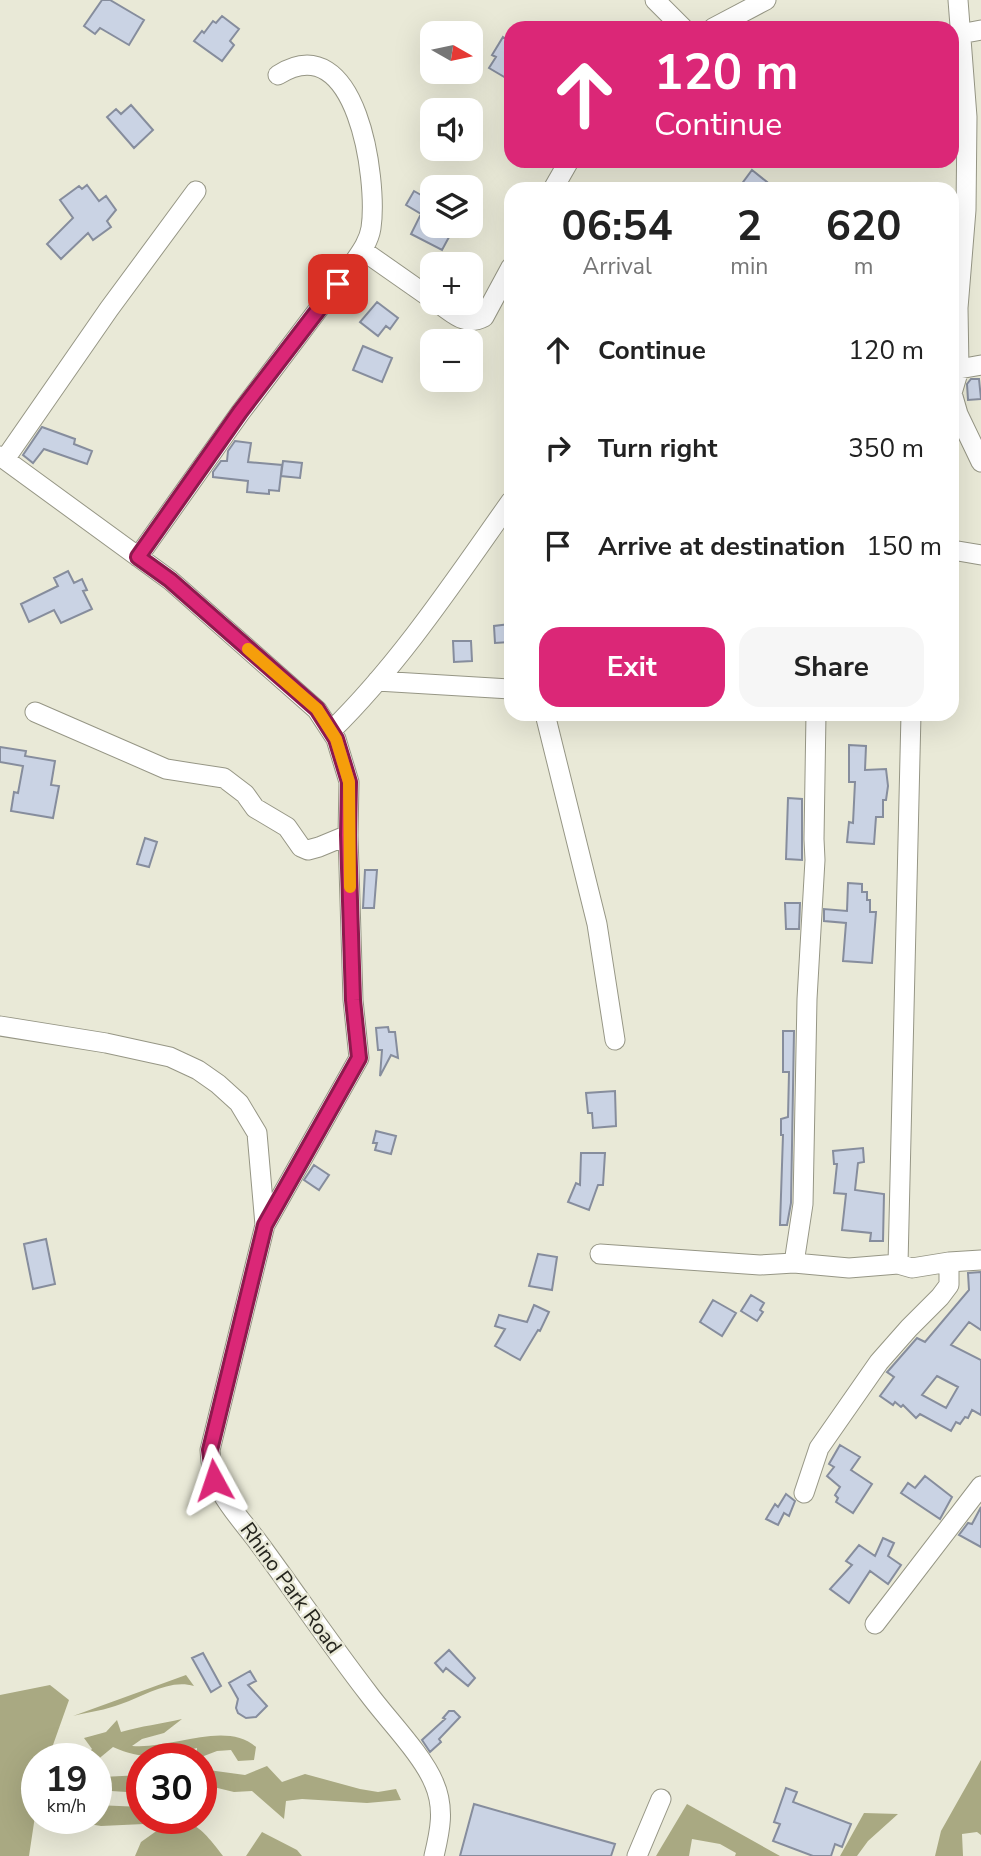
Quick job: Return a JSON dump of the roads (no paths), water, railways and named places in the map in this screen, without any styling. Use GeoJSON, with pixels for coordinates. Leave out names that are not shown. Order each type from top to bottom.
{"type":"FeatureCollection","features":[{"type":"Feature","properties":{"kind":"street"},"geometry":{"type":"LineString","coordinates":[[655,0],[676,21]]}},
{"type":"Feature","properties":{"kind":"street"},"geometry":{"type":"LineString","coordinates":[[726,21],[766,0]]}},
{"type":"Feature","properties":{"kind":"street"},"geometry":{"type":"LineString","coordinates":[[958,0],[973,209],[959,301]]}},
{"type":"Feature","properties":{"kind":"street"},"geometry":{"type":"LineString","coordinates":[[960,34],[981,30]]}},
{"type":"Feature","properties":{"kind":"street"},"geometry":{"type":"LineString","coordinates":[[138,557],[240,412],[362,250],[371,230],[373,192],[363,132],[348,92],[325,70],[308,64],[292,65],[278,75]]}},
{"type":"Feature","properties":{"kind":"street"},"geometry":{"type":"LineString","coordinates":[[196,191],[3,457],[170,580],[317,709],[332,730],[349,782],[353,1000],[359,1058],[265,1225]]}},
{"type":"Feature","properties":{"kind":"street"},"geometry":{"type":"LineString","coordinates":[[362,250],[420,291]]}},
{"type":"Feature","properties":{"kind":"street"},"geometry":{"type":"LineString","coordinates":[[455,315],[472,323],[484,317],[504,280]]}},
{"type":"Feature","properties":{"kind":"street"},"geometry":{"type":"LineString","coordinates":[[959,369],[981,365]]}},
{"type":"Feature","properties":{"kind":"street"},"geometry":{"type":"LineString","coordinates":[[959,416],[981,462]]}},
{"type":"Feature","properties":{"kind":"street"},"geometry":{"type":"LineString","coordinates":[[332,730],[365,698],[504,511]]}},
{"type":"Feature","properties":{"kind":"street"},"geometry":{"type":"LineString","coordinates":[[959,551],[981,555]]}},
{"type":"Feature","properties":{"kind":"street"},"geometry":{"type":"LineString","coordinates":[[377,681],[504,689]]}},
{"type":"Feature","properties":{"kind":"street"},"geometry":{"type":"LineString","coordinates":[[35,712],[166,769],[224,778],[245,794],[256,808],[287,827],[301,847],[307,850],[348,835]]}},
{"type":"Feature","properties":{"kind":"street"},"geometry":{"type":"LineString","coordinates":[[547,721],[597,923],[615,1040]]}},
{"type":"Feature","properties":{"kind":"street"},"geometry":{"type":"LineString","coordinates":[[794,1264],[804,1191],[807,999],[816,860],[816,721]]}},
{"type":"Feature","properties":{"kind":"street"},"geometry":{"type":"LineString","coordinates":[[898,1264],[911,721]]}},
{"type":"Feature","properties":{"kind":"street","name":"Rhino Park Road"},"geometry":{"type":"LineString","coordinates":[[0,1026],[106,1043],[170,1057],[198,1070],[218,1084],[239,1103],[257,1133],[265,1225],[210,1450],[210,1468],[224,1498],[434,1782],[441,1813],[434,1856]]}},
{"type":"Feature","properties":{"kind":"street"},"geometry":{"type":"LineString","coordinates":[[600,1254],[849,1268],[898,1264],[912,1268],[981,1260]]}},
{"type":"Feature","properties":{"kind":"street"},"geometry":{"type":"LineString","coordinates":[[804,1493],[819,1448],[879,1362],[948,1285],[949,1262]]}},
{"type":"Feature","properties":{"kind":"street"},"geometry":{"type":"LineString","coordinates":[[875,1624],[981,1486]]}},
{"type":"Feature","properties":{"kind":"street"},"geometry":{"type":"LineString","coordinates":[[637,1856],[661,1799]]}}]}
